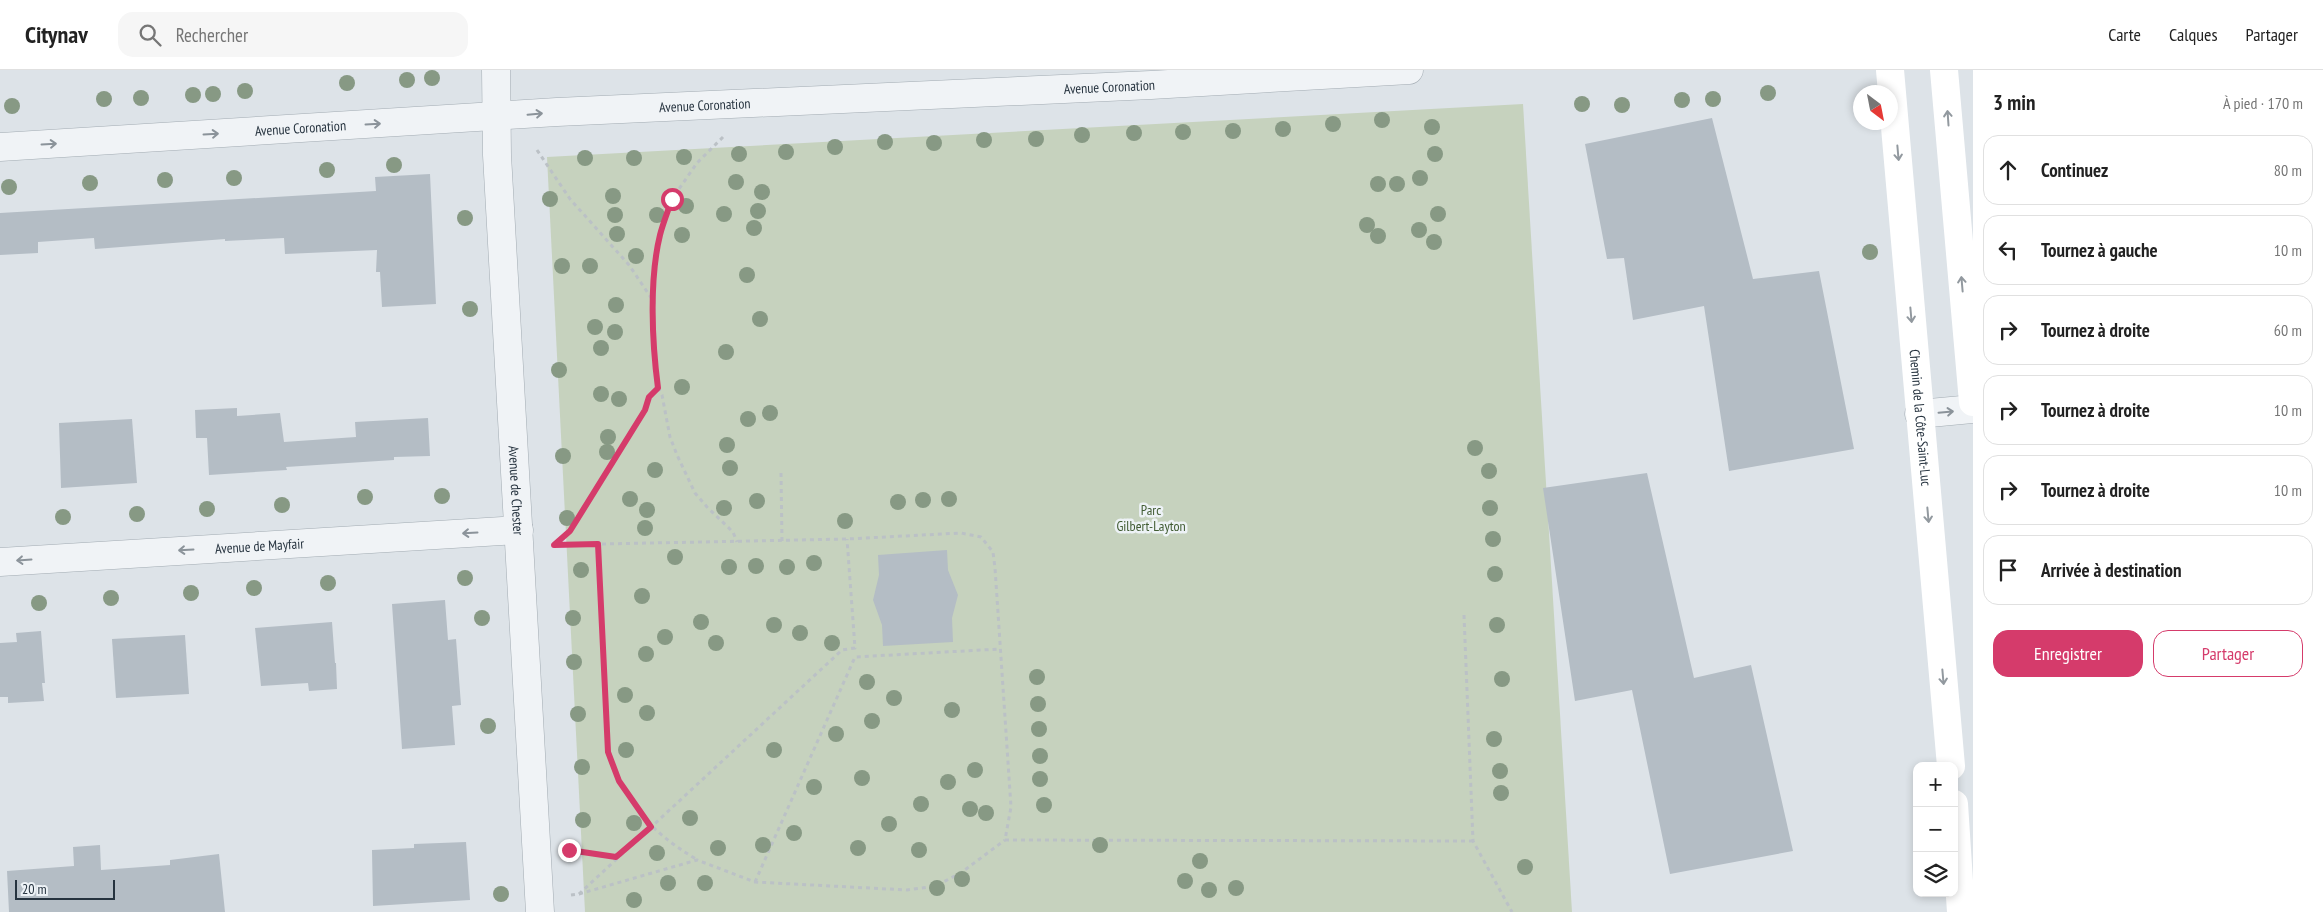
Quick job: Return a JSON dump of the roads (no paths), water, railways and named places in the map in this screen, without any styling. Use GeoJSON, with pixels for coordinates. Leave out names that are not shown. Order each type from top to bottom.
{"type":"FeatureCollection","features":[{"type":"Feature","properties":{"kind":"main road","name":"Chemin de la Côte-Saint-Luc"},"geometry":{"type":"LineString","coordinates":[[1890,70],[1951,762]]}},
{"type":"Feature","properties":{"kind":"main road"},"geometry":{"type":"LineString","coordinates":[[1944,70],[1973,402]]}},
{"type":"Feature","properties":{"kind":"main road"},"geometry":{"type":"LineString","coordinates":[[1954,807],[1961,912]]}},
{"type":"Feature","properties":{"kind":"street","name":"Avenue de Chester"},"geometry":{"type":"LineString","coordinates":[[496,70],[497,155],[540,912]]}},
{"type":"Feature","properties":{"kind":"street","name":"Avenue Coronation"},"geometry":{"type":"LineString","coordinates":[[0,146],[498,117],[1409,70]]}},
{"type":"Feature","properties":{"kind":"street"},"geometry":{"type":"LineString","coordinates":[[1919,414],[1973,409]]}},
{"type":"Feature","properties":{"kind":"street","name":"Avenue de Mayfair"},"geometry":{"type":"LineString","coordinates":[[0,562],[519,530]]}},
{"type":"Feature","properties":{"kind":"park label","name":"Parc Gilbert-Layton"},"geometry":{"type":"Point","coordinates":[1151,518]}}]}
